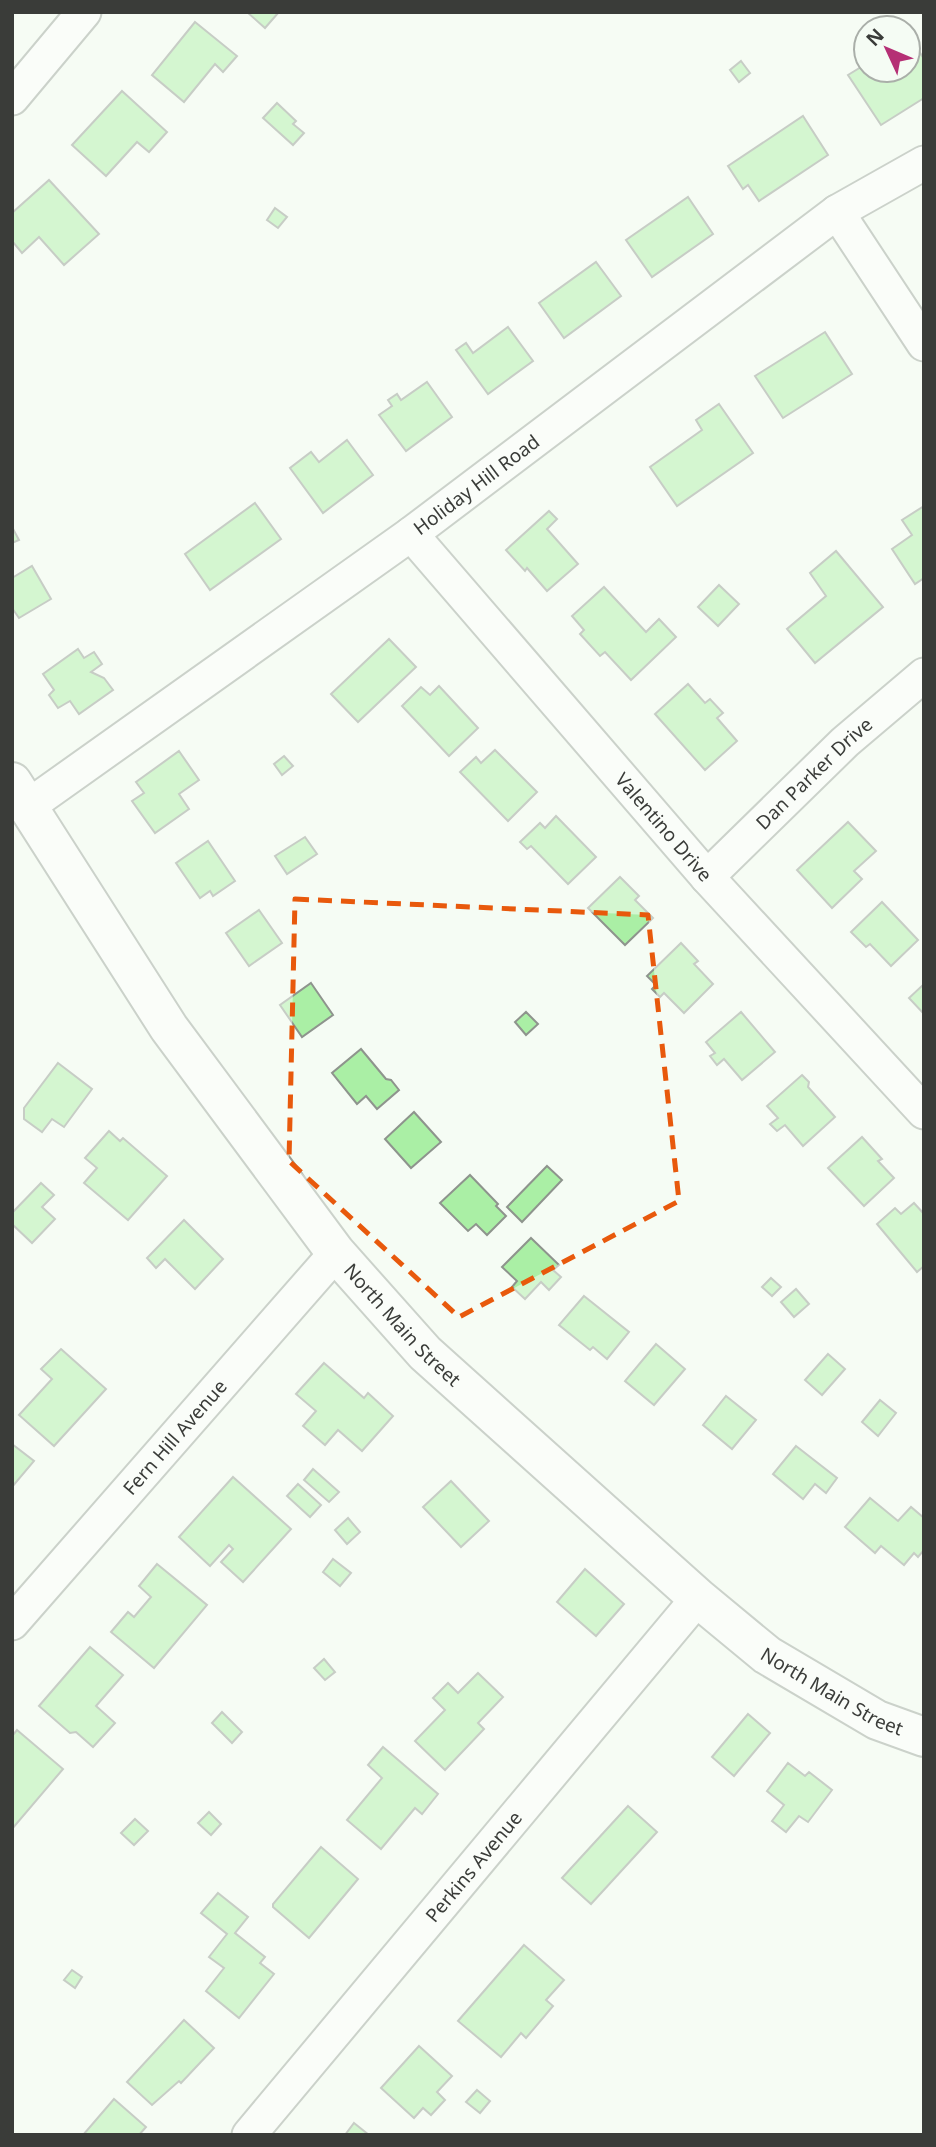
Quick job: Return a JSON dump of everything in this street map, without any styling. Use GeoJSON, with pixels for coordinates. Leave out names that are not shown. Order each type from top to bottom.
{"type":"FeatureCollection","features":[{"type":"Feature","properties":{"kind":"main road","name":"North Main Street"},"geometry":{"type":"LineString","coordinates":[[20,794],[169,1028],[335,1253],[425,1353],[698,1598],[767,1655],[877,1720],[924,1737]]}},
{"type":"Feature","properties":{"kind":"street"},"geometry":{"type":"LineString","coordinates":[[12,98],[84,12]]}},
{"type":"Feature","properties":{"kind":"street","name":"Holiday Hill Road"},"geometry":{"type":"LineString","coordinates":[[20,794],[411,534],[837,212],[924,163]]}},
{"type":"Feature","properties":{"kind":"street"},"geometry":{"type":"LineString","coordinates":[[837,212],[924,344]]}},
{"type":"Feature","properties":{"kind":"street","name":"Valentino Drive"},"geometry":{"type":"LineString","coordinates":[[411,534],[707,877],[924,1112]]}},
{"type":"Feature","properties":{"kind":"street","name":"Dan Parker Drive"},"geometry":{"type":"LineString","coordinates":[[707,877],[845,742],[924,675]]}},
{"type":"Feature","properties":{"kind":"street","name":"Fern Hill Avenue"},"geometry":{"type":"LineString","coordinates":[[12,1623],[335,1253]]}},
{"type":"Feature","properties":{"kind":"street","name":"Perkins Avenue"},"geometry":{"type":"LineString","coordinates":[[249,2135],[698,1598]]}},
{"type":"Feature","properties":{"kind":"highlighted area"},"geometry":{"type":"Polygon","coordinates":[[[295,899],[648,915],[679,1201],[459,1317],[289,1161],[295,899]]]}},
{"type":"Feature","properties":{"kind":"building"},"geometry":{"type":"Polygon","coordinates":[[[247,12],[279,12],[265,28],[247,12]]]}},
{"type":"Feature","properties":{"kind":"building"},"geometry":{"type":"Polygon","coordinates":[[[195,22],[237,56],[223,72],[215,64],[184,102],[152,75],[195,22]]]}},
{"type":"Feature","properties":{"kind":"building"},"geometry":{"type":"Polygon","coordinates":[[[922,56],[924,98],[881,125],[854,84],[922,84],[922,56]]]}},
{"type":"Feature","properties":{"kind":"building"},"geometry":{"type":"Polygon","coordinates":[[[741,61],[750,73],[739,82],[730,70],[741,61]]]}},
{"type":"Feature","properties":{"kind":"building"},"geometry":{"type":"Polygon","coordinates":[[[122,91],[167,132],[149,152],[137,142],[106,176],[72,145],[122,91]]]}},
{"type":"Feature","properties":{"kind":"building"},"geometry":{"type":"Polygon","coordinates":[[[277,103],[296,121],[293,124],[304,133],[293,145],[263,118],[277,103]]]}},
{"type":"Feature","properties":{"kind":"building"},"geometry":{"type":"Polygon","coordinates":[[[803,116],[828,155],[759,201],[748,185],[743,189],[728,166],[803,116]]]}},
{"type":"Feature","properties":{"kind":"building"},"geometry":{"type":"Polygon","coordinates":[[[49,180],[99,234],[64,265],[39,237],[22,253],[12,241],[12,213],[49,180]]]}},
{"type":"Feature","properties":{"kind":"building"},"geometry":{"type":"Polygon","coordinates":[[[688,197],[713,234],[652,277],[626,240],[688,197]]]}},
{"type":"Feature","properties":{"kind":"building"},"geometry":{"type":"Polygon","coordinates":[[[275,208],[287,217],[278,228],[267,220],[275,208]]]}},
{"type":"Feature","properties":{"kind":"building"},"geometry":{"type":"Polygon","coordinates":[[[596,262],[621,296],[564,338],[539,303],[596,262]]]}},
{"type":"Feature","properties":{"kind":"building"},"geometry":{"type":"Polygon","coordinates":[[[508,327],[533,361],[488,394],[456,350],[466,343],[473,353],[508,327]]]}},
{"type":"Feature","properties":{"kind":"building"},"geometry":{"type":"Polygon","coordinates":[[[825,332],[852,374],[783,418],[755,376],[825,332]]]}},
{"type":"Feature","properties":{"kind":"building"},"geometry":{"type":"Polygon","coordinates":[[[427,382],[452,417],[406,451],[379,415],[392,406],[388,400],[397,394],[401,400],[427,382]]]}},
{"type":"Feature","properties":{"kind":"building"},"geometry":{"type":"Polygon","coordinates":[[[719,404],[753,453],[677,506],[650,467],[702,430],[696,420],[719,404]]]}},
{"type":"Feature","properties":{"kind":"building"},"geometry":{"type":"Polygon","coordinates":[[[347,440],[373,475],[323,513],[290,468],[311,452],[319,462],[347,440]]]}},
{"type":"Feature","properties":{"kind":"building"},"geometry":{"type":"Polygon","coordinates":[[[255,503],[281,539],[210,590],[185,554],[255,503]]]}},
{"type":"Feature","properties":{"kind":"building"},"geometry":{"type":"Polygon","coordinates":[[[924,506],[924,578],[915,584],[892,549],[912,535],[902,520],[924,506]]]}},
{"type":"Feature","properties":{"kind":"building"},"geometry":{"type":"Polygon","coordinates":[[[549,511],[557,519],[547,529],[578,564],[547,591],[527,568],[525,571],[506,550],[549,511]]]}},
{"type":"Feature","properties":{"kind":"building"},"geometry":{"type":"Polygon","coordinates":[[[12,527],[19,540],[12,543],[12,527]]]}},
{"type":"Feature","properties":{"kind":"building"},"geometry":{"type":"Polygon","coordinates":[[[836,551],[883,607],[815,663],[787,629],[826,596],[810,573],[836,551]]]}},
{"type":"Feature","properties":{"kind":"building"},"geometry":{"type":"Polygon","coordinates":[[[32,566],[51,599],[19,618],[12,608],[12,578],[32,566]]]}},
{"type":"Feature","properties":{"kind":"building"},"geometry":{"type":"Polygon","coordinates":[[[719,585],[739,604],[718,626],[698,607],[719,585]]]}},
{"type":"Feature","properties":{"kind":"building"},"geometry":{"type":"Polygon","coordinates":[[[604,587],[646,632],[659,619],[676,637],[631,680],[605,652],[600,656],[580,634],[584,630],[572,616],[604,587]]]}},
{"type":"Feature","properties":{"kind":"building"},"geometry":{"type":"Polygon","coordinates":[[[389,639],[416,667],[358,722],[331,694],[389,639]]]}},
{"type":"Feature","properties":{"kind":"building"},"geometry":{"type":"Polygon","coordinates":[[[78,649],[84,658],[94,652],[102,664],[91,672],[104,678],[113,690],[79,714],[70,701],[58,708],[49,695],[54,690],[43,674],[78,649]]]}},
{"type":"Feature","properties":{"kind":"building"},"geometry":{"type":"Polygon","coordinates":[[[688,684],[705,703],[710,699],[723,713],[717,718],[737,741],[705,770],[655,714],[688,684]]]}},
{"type":"Feature","properties":{"kind":"building"},"geometry":{"type":"Polygon","coordinates":[[[439,686],[478,728],[449,756],[402,706],[421,687],[430,695],[439,686]]]}},
{"type":"Feature","properties":{"kind":"building"},"geometry":{"type":"Polygon","coordinates":[[[495,750],[537,792],[508,821],[460,772],[476,757],[481,763],[495,750]]]}},
{"type":"Feature","properties":{"kind":"building"},"geometry":{"type":"Polygon","coordinates":[[[179,751],[199,780],[179,794],[189,809],[155,833],[132,801],[144,793],[136,782],[179,751]]]}},
{"type":"Feature","properties":{"kind":"building"},"geometry":{"type":"Polygon","coordinates":[[[284,756],[293,766],[282,775],[274,764],[284,756]]]}},
{"type":"Feature","properties":{"kind":"building"},"geometry":{"type":"Polygon","coordinates":[[[556,816],[596,857],[568,884],[531,846],[527,849],[520,842],[540,823],[545,828],[556,816]]]}},
{"type":"Feature","properties":{"kind":"building"},"geometry":{"type":"Polygon","coordinates":[[[848,822],[876,851],[854,871],[862,879],[832,908],[797,870],[848,822]]]}},
{"type":"Feature","properties":{"kind":"building"},"geometry":{"type":"Polygon","coordinates":[[[305,837],[317,854],[287,874],[275,856],[305,837]]]}},
{"type":"Feature","properties":{"kind":"building"},"geometry":{"type":"Polygon","coordinates":[[[208,841],[235,881],[213,896],[210,891],[200,898],[176,863],[208,841]]]}},
{"type":"Feature","properties":{"kind":"building"},"geometry":{"type":"Polygon","coordinates":[[[620,877],[639,896],[635,900],[653,918],[625,945],[588,908],[620,877]]]}},
{"type":"Feature","properties":{"kind":"building"},"geometry":{"type":"Polygon","coordinates":[[[882,902],[918,940],[891,966],[870,944],[866,947],[851,932],[882,902]]]}},
{"type":"Feature","properties":{"kind":"building"},"geometry":{"type":"Polygon","coordinates":[[[259,910],[282,943],[249,966],[226,933],[259,910]]]}},
{"type":"Feature","properties":{"kind":"building"},"geometry":{"type":"Polygon","coordinates":[[[681,943],[698,961],[694,964],[713,984],[684,1013],[664,993],[660,997],[652,989],[656,985],[647,976],[681,943]]]}},
{"type":"Feature","properties":{"kind":"building"},"geometry":{"type":"Polygon","coordinates":[[[311,983],[333,1015],[302,1037],[280,1005],[311,983]]]}},
{"type":"Feature","properties":{"kind":"building"},"geometry":{"type":"Polygon","coordinates":[[[924,984],[924,1014],[909,998],[924,984]]]}},
{"type":"Feature","properties":{"kind":"building"},"geometry":{"type":"Polygon","coordinates":[[[526,1012],[538,1024],[526,1035],[515,1022],[526,1012]]]}},
{"type":"Feature","properties":{"kind":"building"},"geometry":{"type":"Polygon","coordinates":[[[741,1012],[775,1052],[742,1080],[724,1059],[717,1065],[710,1056],[715,1053],[706,1042],[741,1012]]]}},
{"type":"Feature","properties":{"kind":"building"},"geometry":{"type":"Polygon","coordinates":[[[361,1049],[399,1090],[377,1109],[366,1096],[357,1104],[332,1073],[361,1049]]]}},
{"type":"Feature","properties":{"kind":"building"},"geometry":{"type":"Polygon","coordinates":[[[58,1063],[92,1089],[64,1127],[52,1119],[42,1132],[24,1119],[24,1108],[58,1063]]]}},
{"type":"Feature","properties":{"kind":"building"},"geometry":{"type":"Polygon","coordinates":[[[802,1075],[809,1082],[808,1087],[835,1117],[803,1146],[785,1125],[777,1131],[770,1124],[778,1118],[767,1106],[802,1075]]]}},
{"type":"Feature","properties":{"kind":"building"},"geometry":{"type":"Polygon","coordinates":[[[414,1112],[441,1142],[411,1168],[385,1139],[414,1112]]]}},
{"type":"Feature","properties":{"kind":"building"},"geometry":{"type":"Polygon","coordinates":[[[109,1131],[120,1141],[123,1138],[167,1176],[128,1220],[84,1183],[97,1168],[85,1158],[109,1131]]]}},
{"type":"Feature","properties":{"kind":"building"},"geometry":{"type":"Polygon","coordinates":[[[862,1137],[882,1159],[878,1161],[894,1178],[864,1206],[828,1168],[862,1137]]]}},
{"type":"Feature","properties":{"kind":"building"},"geometry":{"type":"Polygon","coordinates":[[[547,1166],[562,1180],[522,1222],[507,1207],[547,1166]]]}},
{"type":"Feature","properties":{"kind":"building"},"geometry":{"type":"Polygon","coordinates":[[[470,1175],[506,1216],[487,1235],[476,1224],[468,1231],[440,1203],[470,1175]]]}},
{"type":"Feature","properties":{"kind":"building"},"geometry":{"type":"Polygon","coordinates":[[[41,1183],[54,1195],[42,1207],[55,1219],[32,1243],[12,1224],[12,1213],[41,1183]]]}},
{"type":"Feature","properties":{"kind":"building"},"geometry":{"type":"Polygon","coordinates":[[[914,1203],[924,1214],[924,1266],[917,1272],[877,1224],[895,1208],[901,1214],[914,1203]]]}},
{"type":"Feature","properties":{"kind":"building"},"geometry":{"type":"Polygon","coordinates":[[[184,1220],[223,1259],[195,1289],[165,1259],[156,1268],[147,1258],[184,1220]]]}},
{"type":"Feature","properties":{"kind":"building"},"geometry":{"type":"Polygon","coordinates":[[[531,1238],[559,1265],[553,1270],[561,1277],[549,1290],[541,1282],[525,1299],[512,1287],[517,1281],[502,1267],[531,1238]]]}},
{"type":"Feature","properties":{"kind":"building"},"geometry":{"type":"Polygon","coordinates":[[[771,1278],[781,1287],[772,1296],[762,1287],[771,1278]]]}},
{"type":"Feature","properties":{"kind":"building"},"geometry":{"type":"Polygon","coordinates":[[[796,1289],[809,1304],[794,1317],[781,1302],[796,1289]]]}},
{"type":"Feature","properties":{"kind":"building"},"geometry":{"type":"Polygon","coordinates":[[[584,1296],[629,1332],[607,1359],[593,1347],[590,1350],[559,1325],[584,1296]]]}},
{"type":"Feature","properties":{"kind":"building"},"geometry":{"type":"Polygon","coordinates":[[[656,1344],[685,1369],[654,1405],[625,1381],[656,1344]]]}},
{"type":"Feature","properties":{"kind":"building"},"geometry":{"type":"Polygon","coordinates":[[[61,1349],[106,1389],[54,1446],[19,1415],[52,1379],[41,1369],[61,1349]]]}},
{"type":"Feature","properties":{"kind":"building"},"geometry":{"type":"Polygon","coordinates":[[[828,1354],[845,1369],[822,1395],[805,1380],[828,1354]]]}},
{"type":"Feature","properties":{"kind":"building"},"geometry":{"type":"Polygon","coordinates":[[[324,1363],[364,1398],[368,1393],[393,1416],[362,1451],[338,1430],[325,1445],[303,1426],[316,1411],[296,1394],[324,1363]]]}},
{"type":"Feature","properties":{"kind":"building"},"geometry":{"type":"Polygon","coordinates":[[[726,1396],[756,1420],[732,1449],[703,1425],[726,1396]]]}},
{"type":"Feature","properties":{"kind":"building"},"geometry":{"type":"Polygon","coordinates":[[[880,1400],[896,1413],[878,1436],[862,1422],[880,1400]]]}},
{"type":"Feature","properties":{"kind":"building"},"geometry":{"type":"Polygon","coordinates":[[[12,1444],[34,1461],[12,1487],[12,1444]]]}},
{"type":"Feature","properties":{"kind":"building"},"geometry":{"type":"Polygon","coordinates":[[[796,1446],[837,1478],[826,1493],[815,1484],[803,1499],[773,1474],[796,1446]]]}},
{"type":"Feature","properties":{"kind":"building"},"geometry":{"type":"Polygon","coordinates":[[[313,1469],[339,1492],[329,1502],[304,1480],[313,1469]]]}},
{"type":"Feature","properties":{"kind":"building"},"geometry":{"type":"Polygon","coordinates":[[[233,1477],[291,1529],[243,1582],[221,1562],[233,1549],[229,1545],[210,1566],[179,1537],[233,1477]]]}},
{"type":"Feature","properties":{"kind":"building"},"geometry":{"type":"Polygon","coordinates":[[[451,1481],[489,1521],[461,1547],[423,1507],[451,1481]]]}},
{"type":"Feature","properties":{"kind":"building"},"geometry":{"type":"Polygon","coordinates":[[[298,1484],[321,1505],[310,1517],[287,1496],[298,1484]]]}},
{"type":"Feature","properties":{"kind":"building"},"geometry":{"type":"Polygon","coordinates":[[[870,1498],[898,1521],[911,1507],[924,1518],[924,1550],[918,1557],[914,1553],[904,1565],[881,1546],[875,1553],[845,1527],[870,1498]]]}},
{"type":"Feature","properties":{"kind":"building"},"geometry":{"type":"Polygon","coordinates":[[[348,1518],[360,1532],[347,1544],[335,1530],[348,1518]]]}},
{"type":"Feature","properties":{"kind":"building"},"geometry":{"type":"Polygon","coordinates":[[[333,1559],[351,1573],[340,1586],[323,1572],[333,1559]]]}},
{"type":"Feature","properties":{"kind":"building"},"geometry":{"type":"Polygon","coordinates":[[[157,1564],[207,1605],[154,1668],[111,1632],[128,1612],[134,1617],[151,1597],[139,1586],[157,1564]]]}},
{"type":"Feature","properties":{"kind":"building"},"geometry":{"type":"Polygon","coordinates":[[[585,1569],[624,1604],[596,1636],[557,1602],[585,1569]]]}},
{"type":"Feature","properties":{"kind":"building"},"geometry":{"type":"Polygon","coordinates":[[[90,1647],[123,1675],[96,1706],[115,1723],[93,1747],[76,1732],[70,1733],[39,1706],[90,1647]]]}},
{"type":"Feature","properties":{"kind":"building"},"geometry":{"type":"Polygon","coordinates":[[[324,1659],[335,1672],[325,1680],[314,1668],[324,1659]]]}},
{"type":"Feature","properties":{"kind":"building"},"geometry":{"type":"Polygon","coordinates":[[[478,1673],[503,1697],[478,1723],[484,1729],[445,1770],[415,1741],[445,1710],[433,1698],[448,1683],[458,1693],[478,1673]]]}},
{"type":"Feature","properties":{"kind":"building"},"geometry":{"type":"Polygon","coordinates":[[[222,1712],[242,1732],[232,1743],[212,1723],[222,1712]]]}},
{"type":"Feature","properties":{"kind":"building"},"geometry":{"type":"Polygon","coordinates":[[[748,1714],[770,1733],[734,1776],[712,1757],[748,1714]]]}},
{"type":"Feature","properties":{"kind":"building"},"geometry":{"type":"Polygon","coordinates":[[[17,1730],[63,1769],[12,1829],[12,1736],[17,1730]]]}},
{"type":"Feature","properties":{"kind":"building"},"geometry":{"type":"Polygon","coordinates":[[[383,1747],[438,1794],[422,1814],[415,1808],[381,1849],[347,1820],[382,1778],[368,1765],[383,1747]]]}},
{"type":"Feature","properties":{"kind":"building"},"geometry":{"type":"Polygon","coordinates":[[[788,1763],[805,1776],[809,1772],[832,1790],[808,1822],[799,1816],[786,1832],[772,1821],[784,1805],[767,1791],[788,1763]]]}},
{"type":"Feature","properties":{"kind":"building"},"geometry":{"type":"Polygon","coordinates":[[[628,1806],[657,1832],[591,1904],[562,1878],[628,1806]]]}},
{"type":"Feature","properties":{"kind":"building"},"geometry":{"type":"Polygon","coordinates":[[[209,1812],[221,1824],[211,1835],[198,1823],[209,1812]]]}},
{"type":"Feature","properties":{"kind":"building"},"geometry":{"type":"Polygon","coordinates":[[[135,1819],[148,1831],[134,1845],[121,1833],[135,1819]]]}},
{"type":"Feature","properties":{"kind":"building"},"geometry":{"type":"Polygon","coordinates":[[[321,1847],[358,1879],[309,1938],[273,1907],[273,1904],[321,1847]]]}},
{"type":"Feature","properties":{"kind":"building"},"geometry":{"type":"Polygon","coordinates":[[[218,1893],[248,1917],[235,1933],[265,1957],[260,1963],[274,1974],[239,2018],[206,1991],[224,1968],[209,1957],[227,1934],[201,1913],[218,1893]]]}},
{"type":"Feature","properties":{"kind":"building"},"geometry":{"type":"Polygon","coordinates":[[[524,1945],[564,1980],[546,2000],[553,2006],[526,2038],[521,2033],[501,2057],[458,2021],[524,1945]]]}},
{"type":"Feature","properties":{"kind":"building"},"geometry":{"type":"Polygon","coordinates":[[[72,1970],[82,1977],[75,1988],[64,1980],[72,1970]]]}},
{"type":"Feature","properties":{"kind":"building"},"geometry":{"type":"Polygon","coordinates":[[[184,2020],[214,2048],[181,2083],[179,2081],[152,2105],[127,2082],[184,2020]]]}},
{"type":"Feature","properties":{"kind":"building"},"geometry":{"type":"Polygon","coordinates":[[[419,2046],[452,2076],[437,2092],[445,2100],[431,2115],[423,2108],[414,2118],[381,2088],[419,2046]]]}},
{"type":"Feature","properties":{"kind":"building"},"geometry":{"type":"Polygon","coordinates":[[[477,2090],[490,2101],[480,2113],[466,2102],[477,2090]]]}},
{"type":"Feature","properties":{"kind":"building"},"geometry":{"type":"Polygon","coordinates":[[[114,2099],[146,2127],[139,2135],[83,2135],[114,2099]]]}},
{"type":"Feature","properties":{"kind":"building"},"geometry":{"type":"Polygon","coordinates":[[[354,2123],[369,2135],[345,2135],[354,2123]]]}}]}
